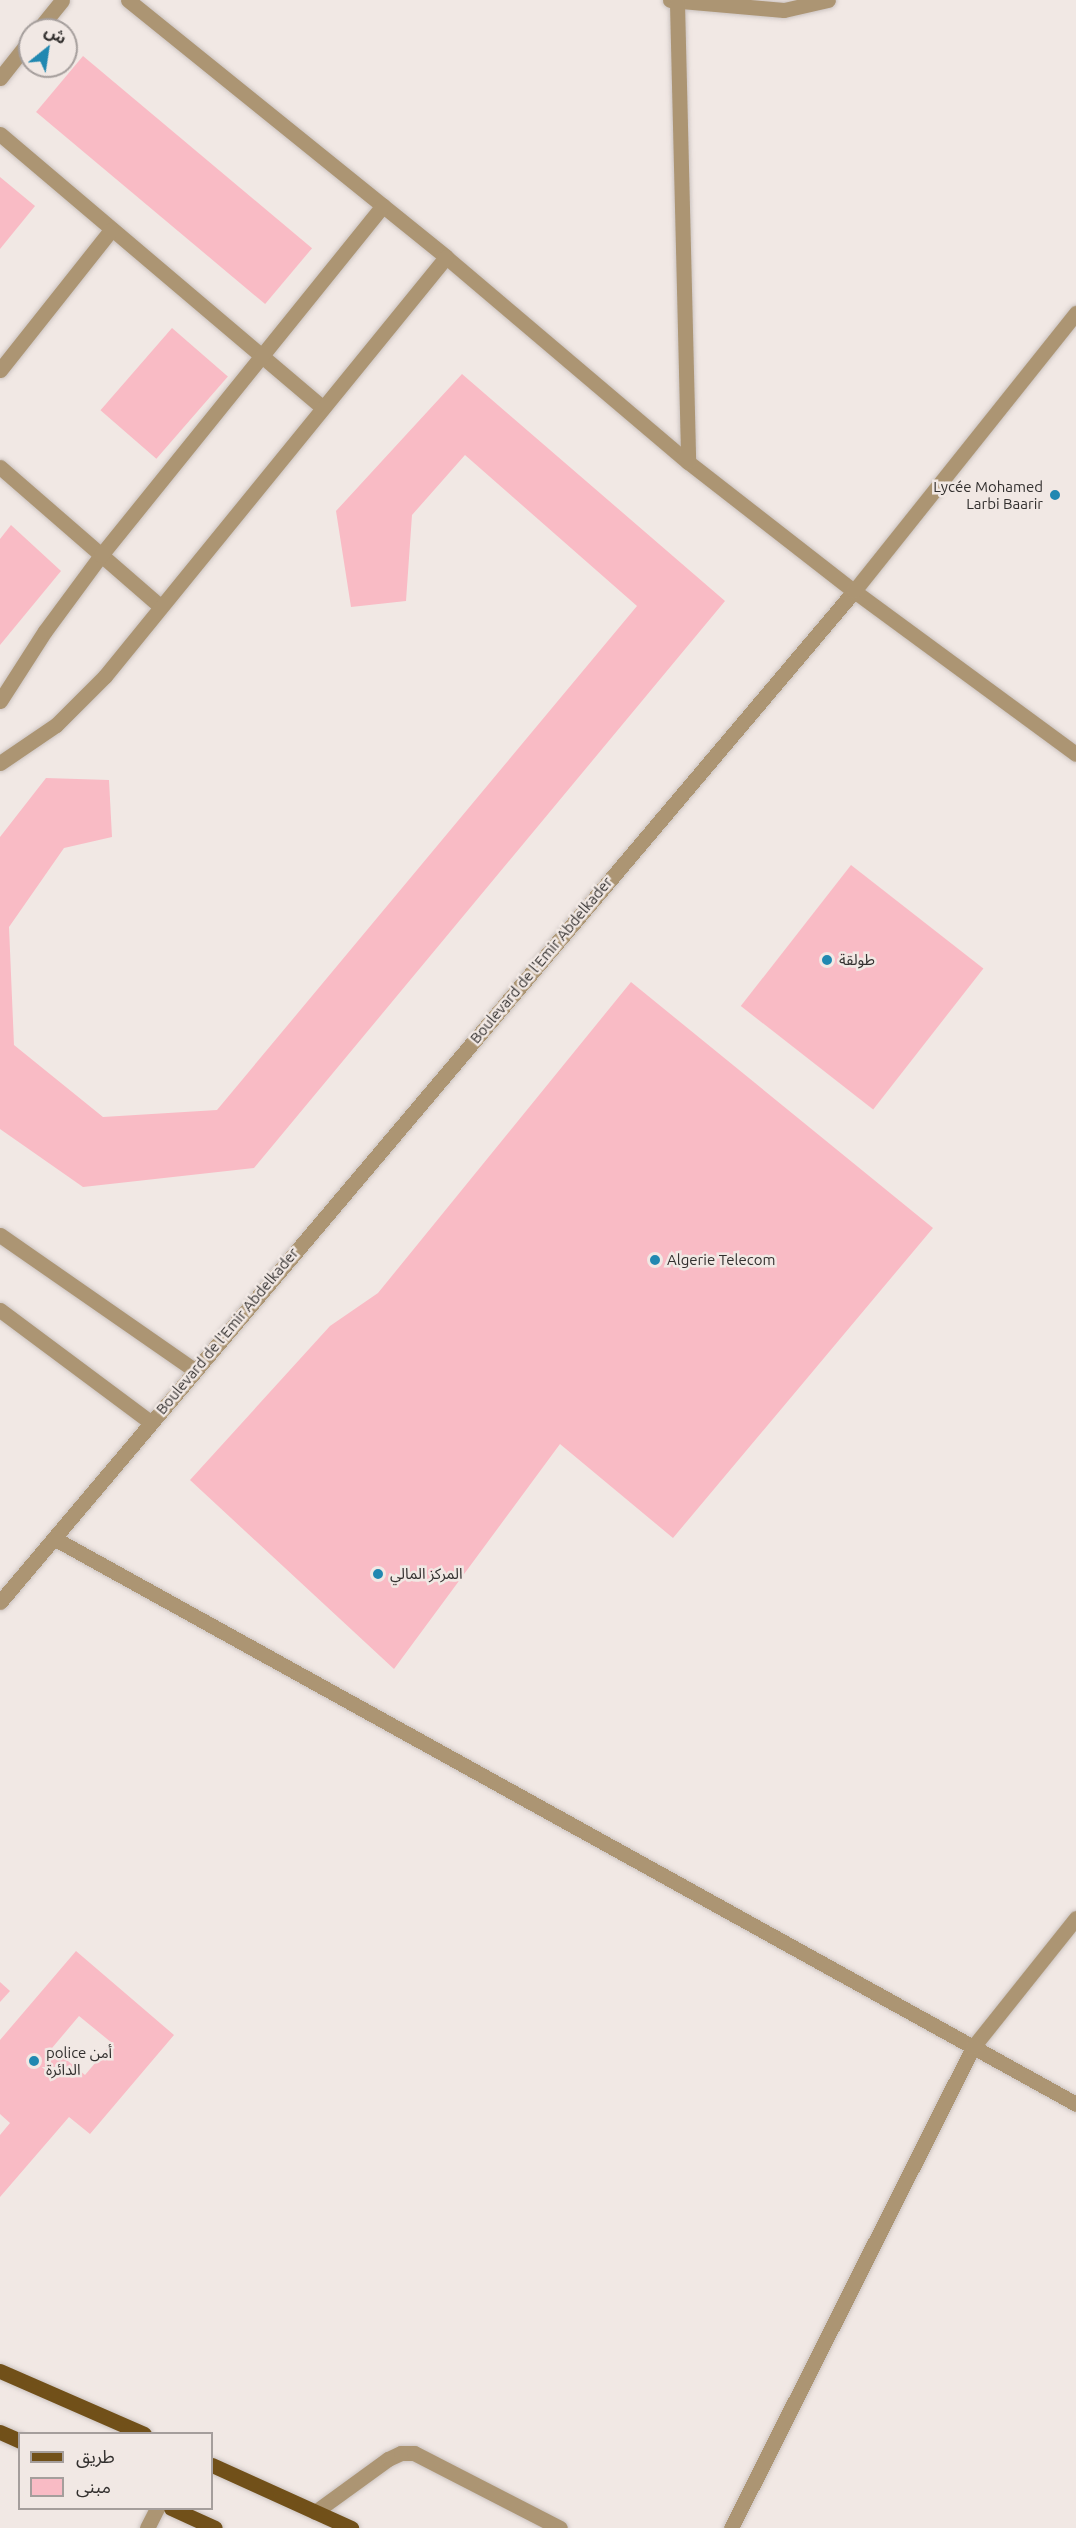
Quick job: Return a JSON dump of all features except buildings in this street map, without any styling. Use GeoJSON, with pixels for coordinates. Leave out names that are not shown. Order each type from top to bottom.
{"type":"FeatureCollection","features":[{"type":"Feature","properties":{"kind":"main road"},"geometry":{"type":"LineString","coordinates":[[0,2371],[142,2432]]}},
{"type":"Feature","properties":{"kind":"main road"},"geometry":{"type":"LineString","coordinates":[[0,2432],[18,2439]]}},
{"type":"Feature","properties":{"kind":"main road"},"geometry":{"type":"LineString","coordinates":[[213,2464],[351,2528]]}},
{"type":"Feature","properties":{"kind":"main road"},"geometry":{"type":"LineString","coordinates":[[175,2510],[215,2528]]}},
{"type":"Feature","properties":{"kind":"street"},"geometry":{"type":"LineString","coordinates":[[48,18],[62,0]]}},
{"type":"Feature","properties":{"kind":"street"},"geometry":{"type":"LineString","coordinates":[[128,0],[446,257],[688,462],[854,591],[1076,754]]}},
{"type":"Feature","properties":{"kind":"street"},"geometry":{"type":"LineString","coordinates":[[688,462],[674,1],[784,10],[828,0]]}},
{"type":"Feature","properties":{"kind":"street"},"geometry":{"type":"LineString","coordinates":[[0,78],[18,55]]}},
{"type":"Feature","properties":{"kind":"street"},"geometry":{"type":"LineString","coordinates":[[0,134],[321,406]]}},
{"type":"Feature","properties":{"kind":"street"},"geometry":{"type":"LineString","coordinates":[[0,701],[45,631],[101,555],[383,206]]}},
{"type":"Feature","properties":{"kind":"street"},"geometry":{"type":"LineString","coordinates":[[0,370],[111,230]]}},
{"type":"Feature","properties":{"kind":"street"},"geometry":{"type":"LineString","coordinates":[[0,763],[56,725],[105,676],[321,406],[446,257]]}},
{"type":"Feature","properties":{"kind":"street","name":"Boulevard de l'Emir Abdelkader"},"geometry":{"type":"LineString","coordinates":[[0,1602],[57,1540],[150,1422],[854,591],[1076,313]]}},
{"type":"Feature","properties":{"kind":"street"},"geometry":{"type":"LineString","coordinates":[[0,467],[160,606]]}},
{"type":"Feature","properties":{"kind":"street"},"geometry":{"type":"LineString","coordinates":[[0,1235],[194,1370]]}},
{"type":"Feature","properties":{"kind":"street"},"geometry":{"type":"LineString","coordinates":[[0,1310],[150,1422]]}},
{"type":"Feature","properties":{"kind":"street"},"geometry":{"type":"LineString","coordinates":[[57,1540],[1076,2104]]}},
{"type":"Feature","properties":{"kind":"street"},"geometry":{"type":"LineString","coordinates":[[731,2528],[973,2047],[1076,1918]]}},
{"type":"Feature","properties":{"kind":"street"},"geometry":{"type":"LineString","coordinates":[[315,2511],[388,2458],[401,2453],[414,2453],[560,2528]]}},
{"type":"Feature","properties":{"kind":"street"},"geometry":{"type":"LineString","coordinates":[[147,2528],[156,2510]]}},
{"type":"Feature","properties":{"kind":"place","name":"Lycée Mohamed Larbi Baarir"},"geometry":{"type":"Point","coordinates":[1055,495]}},
{"type":"Feature","properties":{"kind":"place","name":"طولقة"},"geometry":{"type":"Point","coordinates":[827,960]}},
{"type":"Feature","properties":{"kind":"place","name":"Algerie Telecom"},"geometry":{"type":"Point","coordinates":[655,1260]}},
{"type":"Feature","properties":{"kind":"place","name":"المركز المالي"},"geometry":{"type":"Point","coordinates":[378,1574]}},
{"type":"Feature","properties":{"kind":"place","name":"police أمن الدائرة"},"geometry":{"type":"Point","coordinates":[34,2061]}}]}
